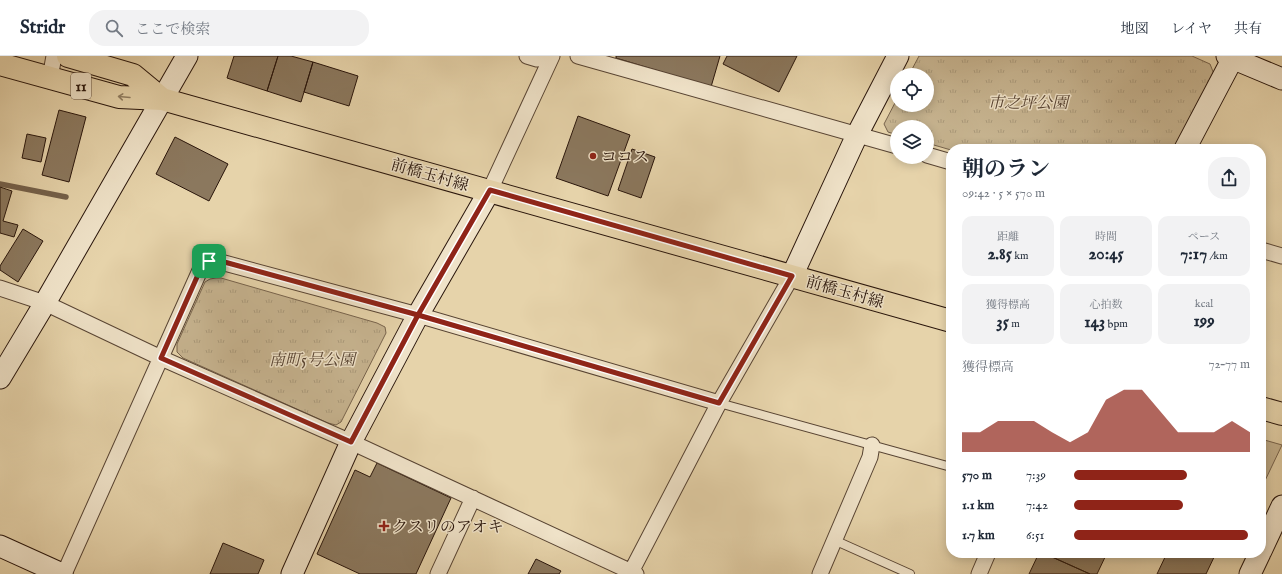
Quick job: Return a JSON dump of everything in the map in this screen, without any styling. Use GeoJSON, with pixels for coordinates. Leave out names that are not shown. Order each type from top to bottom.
{"type":"FeatureCollection","features":[{"type":"Feature","properties":{"kind":"main road","name":"前橋玉村線"},"geometry":{"type":"LineString","coordinates":[[68,56],[133,75],[162,99]]}},
{"type":"Feature","properties":{"kind":"main road","name":"前橋玉村線"},"geometry":{"type":"LineString","coordinates":[[0,64],[119,97],[162,99],[490,190],[946,320]]}},
{"type":"Feature","properties":{"kind":"main road"},"geometry":{"type":"LineString","coordinates":[[1266,409],[1282,414]]}},
{"type":"Feature","properties":{"kind":"street"},"geometry":{"type":"LineString","coordinates":[[50,78],[54,56]]}},
{"type":"Feature","properties":{"kind":"street"},"geometry":{"type":"LineString","coordinates":[[0,378],[188,56]]}},
{"type":"Feature","properties":{"kind":"street"},"geometry":{"type":"LineString","coordinates":[[528,56],[537,59],[552,56]]}},
{"type":"Feature","properties":{"kind":"street"},"geometry":{"type":"LineString","coordinates":[[292,574],[351,442],[418,315],[490,190],[552,56]]}},
{"type":"Feature","properties":{"kind":"street"},"geometry":{"type":"LineString","coordinates":[[578,56],[890,144]]}},
{"type":"Feature","properties":{"kind":"street"},"geometry":{"type":"LineString","coordinates":[[0,288],[45,303],[161,358],[351,442],[633,573],[719,403],[792,276],[857,135],[898,56]]}},
{"type":"Feature","properties":{"kind":"street"},"geometry":{"type":"LineString","coordinates":[[1188,144],[1231,57],[1282,79]]}},
{"type":"Feature","properties":{"kind":"street"},"geometry":{"type":"LineString","coordinates":[[934,157],[946,161]]}},
{"type":"Feature","properties":{"kind":"street"},"geometry":{"type":"LineString","coordinates":[[1266,251],[1282,256]]}},
{"type":"Feature","properties":{"kind":"street"},"geometry":{"type":"LineString","coordinates":[[0,546],[63,574],[201,268],[209,261],[217,260],[418,315],[719,403]]}},
{"type":"Feature","properties":{"kind":"street"},"geometry":{"type":"LineString","coordinates":[[820,574],[870,457],[872,445]]}},
{"type":"Feature","properties":{"kind":"street"},"geometry":{"type":"LineString","coordinates":[[438,574],[473,498]]}},
{"type":"Feature","properties":{"kind":"street"},"geometry":{"type":"LineString","coordinates":[[1266,539],[1282,506]]}},
{"type":"Feature","properties":{"kind":"street"},"geometry":{"type":"LineString","coordinates":[[979,574],[986,558]]}},
{"type":"Feature","properties":{"kind":"street"},"geometry":{"type":"LineString","coordinates":[[1250,574],[1257,558]]}},
{"type":"Feature","properties":{"kind":"lane"},"geometry":{"type":"LineString","coordinates":[[719,403],[946,466]]}},
{"type":"Feature","properties":{"kind":"lane"},"geometry":{"type":"LineString","coordinates":[[834,540],[910,574]]}},
{"type":"Feature","properties":{"kind":"green space","name":"市之坪公園"},"geometry":{"type":"Polygon","coordinates":[[[919,56],[1192,56],[1210,64],[1214,74],[1178,144],[946,144],[946,149],[934,145],[934,120],[890,120],[890,133],[888,132],[884,124],[890,112],[934,112],[934,68],[913,68],[919,56]]]}},
{"type":"Feature","properties":{"kind":"green space","name":"南町5号公園"},"geometry":{"type":"Polygon","coordinates":[[[216,278],[221,278],[377,323],[385,327],[386,333],[341,422],[336,425],[328,423],[183,358],[177,352],[177,344],[205,282],[216,278]]]}},
{"type":"Feature","properties":{"kind":"green space"},"geometry":{"type":"Polygon","coordinates":[[[1266,440],[1282,445],[1266,479],[1266,440]]]}},
{"type":"Feature","properties":{"kind":"building"},"geometry":{"type":"Polygon","coordinates":[[[234,56],[278,56],[267,91],[227,78],[234,56]]]}},
{"type":"Feature","properties":{"kind":"building"},"geometry":{"type":"Polygon","coordinates":[[[278,56],[291,56],[313,62],[301,102],[267,91],[278,56]]]}},
{"type":"Feature","properties":{"kind":"building"},"geometry":{"type":"Polygon","coordinates":[[[616,56],[720,56],[711,87],[616,58],[616,56]]]}},
{"type":"Feature","properties":{"kind":"building"},"geometry":{"type":"Polygon","coordinates":[[[727,56],[797,56],[779,92],[723,64],[727,56]]]}},
{"type":"Feature","properties":{"kind":"building"},"geometry":{"type":"Polygon","coordinates":[[[313,62],[358,76],[349,106],[304,92],[313,62]]]}},
{"type":"Feature","properties":{"kind":"building"},"geometry":{"type":"Polygon","coordinates":[[[59,110],[86,117],[69,182],[42,175],[59,110]]]}},
{"type":"Feature","properties":{"kind":"building","name":"ココス"},"geometry":{"type":"Polygon","coordinates":[[[578,116],[630,135],[608,196],[556,178],[578,116]]]}},
{"type":"Feature","properties":{"kind":"building"},"geometry":{"type":"Polygon","coordinates":[[[27,134],[46,138],[41,162],[22,158],[27,134]]]}},
{"type":"Feature","properties":{"kind":"building"},"geometry":{"type":"Polygon","coordinates":[[[175,137],[228,164],[209,201],[156,174],[175,137]]]}},
{"type":"Feature","properties":{"kind":"building"},"geometry":{"type":"Polygon","coordinates":[[[632,149],[655,157],[641,198],[618,190],[632,149]]]}},
{"type":"Feature","properties":{"kind":"building"},"geometry":{"type":"Polygon","coordinates":[[[0,187],[12,191],[3,221],[18,225],[14,237],[0,233],[0,187]]]}},
{"type":"Feature","properties":{"kind":"building"},"geometry":{"type":"Polygon","coordinates":[[[23,229],[43,241],[18,282],[0,270],[0,266],[23,229]]]}},
{"type":"Feature","properties":{"kind":"building","name":"クスリのアオキ"},"geometry":{"type":"Polygon","coordinates":[[[377,463],[451,498],[416,574],[360,574],[317,554],[355,470],[370,477],[377,463]]]}},
{"type":"Feature","properties":{"kind":"building"},"geometry":{"type":"Polygon","coordinates":[[[223,543],[264,560],[258,574],[210,574],[223,543]]]}},
{"type":"Feature","properties":{"kind":"building"},"geometry":{"type":"Polygon","coordinates":[[[1037,558],[1054,558],[1090,574],[1029,574],[1037,558]]]}},
{"type":"Feature","properties":{"kind":"building"},"geometry":{"type":"Polygon","coordinates":[[[1054,558],[1105,558],[1097,574],[1090,574],[1054,558]]]}},
{"type":"Feature","properties":{"kind":"building"},"geometry":{"type":"Polygon","coordinates":[[[1165,558],[1214,558],[1206,574],[1157,574],[1165,558]]]}},
{"type":"Feature","properties":{"kind":"building"},"geometry":{"type":"Polygon","coordinates":[[[536,559],[561,571],[559,574],[528,574],[536,559]]]}},
{"type":"Feature","properties":{"kind":"waterway"},"geometry":{"type":"LineString","coordinates":[[0,184],[66,197]]}},
{"type":"Feature","properties":{"kind":"place","name":"ココス"},"geometry":{"type":"Point","coordinates":[593,156]}},
{"type":"Feature","properties":{"kind":"place","name":"クスリのアオキ"},"geometry":{"type":"Point","coordinates":[384,526]}},
{"type":"Feature","properties":{"kind":"route"},"geometry":{"type":"LineString","coordinates":[[209,261],[201,268],[161,358],[351,442],[418,315],[719,403],[792,276],[490,190],[418,315],[217,260],[209,261]]}}]}
